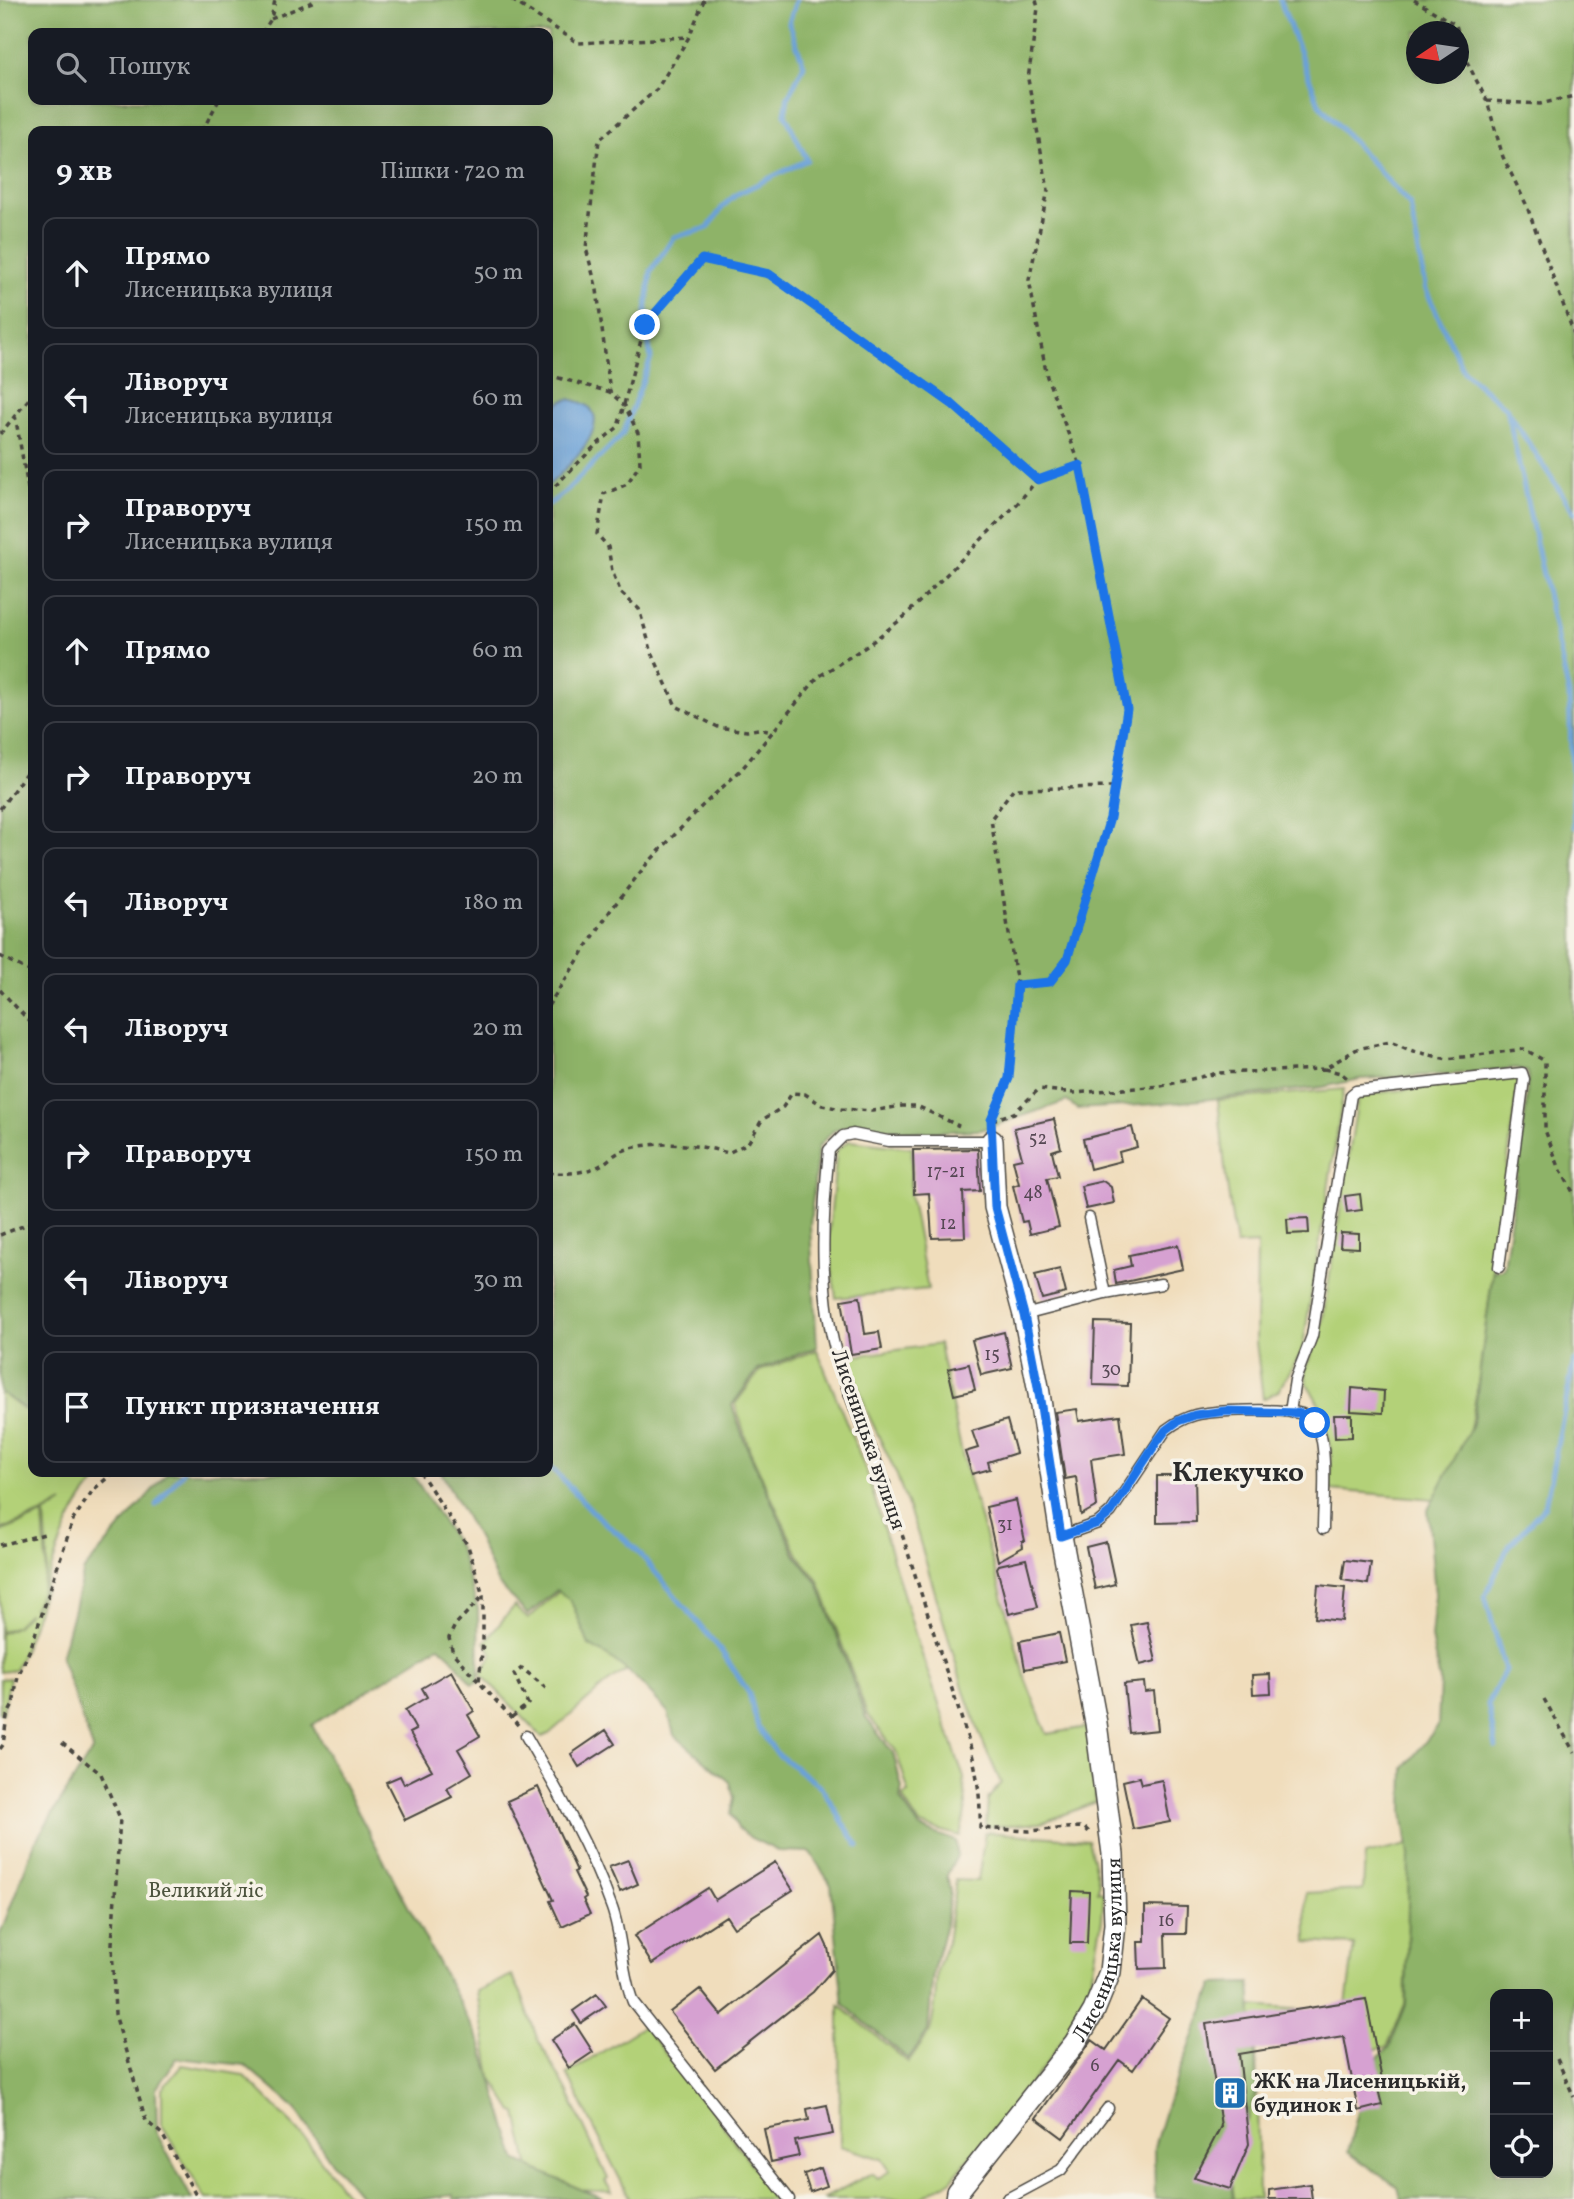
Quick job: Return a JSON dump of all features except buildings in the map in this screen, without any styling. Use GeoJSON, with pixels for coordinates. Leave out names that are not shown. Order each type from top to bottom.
{"type":"FeatureCollection","features":[{"type":"Feature","properties":{"kind":"street","name":"Лисеницька вулиця"},"geometry":{"type":"LineString","coordinates":[[956,2199],[957,2192],[1075,2043],[1094,2011],[1110,1972],[1115,1924],[1113,1854],[1097,1723],[1061,1536],[1024,1315],[995,1207],[992,1131]]}},
{"type":"Feature","properties":{"kind":"lane"},"geometry":{"type":"LineString","coordinates":[[1290,1412],[1295,1380],[1312,1336],[1351,1095],[1356,1091],[1522,1073],[1524,1079],[1499,1267]]}},
{"type":"Feature","properties":{"kind":"lane","name":"Лисеницька вулиця"},"geometry":{"type":"LineString","coordinates":[[885,1484],[838,1361],[831,1321],[823,1261],[828,1150],[843,1136],[853,1134],[888,1141],[992,1131]]}},
{"type":"Feature","properties":{"kind":"lane"},"geometry":{"type":"LineString","coordinates":[[1089,1218],[1105,1294]]}},
{"type":"Feature","properties":{"kind":"lane"},"geometry":{"type":"LineString","coordinates":[[1024,1315],[1105,1294],[1161,1284]]}},
{"type":"Feature","properties":{"kind":"lane"},"geometry":{"type":"LineString","coordinates":[[1061,1536],[1098,1523],[1111,1512],[1166,1430],[1178,1421],[1195,1415],[1226,1411],[1290,1412],[1308,1417],[1320,1432],[1323,1452],[1323,1529]]}},
{"type":"Feature","properties":{"kind":"lane"},"geometry":{"type":"LineString","coordinates":[[526,1736],[583,1842],[612,1906],[627,1987],[633,2002],[789,2199]]}},
{"type":"Feature","properties":{"kind":"lane"},"geometry":{"type":"LineString","coordinates":[[1007,2199],[1061,2169],[1108,2108]]}},
{"type":"Feature","properties":{"kind":"path"},"geometry":{"type":"LineString","coordinates":[[265,28],[271,19],[275,0]]}},
{"type":"Feature","properties":{"kind":"path"},"geometry":{"type":"LineString","coordinates":[[271,19],[317,0]]}},
{"type":"Feature","properties":{"kind":"path"},"geometry":{"type":"LineString","coordinates":[[512,0],[578,43],[689,37]]}},
{"type":"Feature","properties":{"kind":"path"},"geometry":{"type":"LineString","coordinates":[[610,392],[597,290],[586,248],[599,140],[657,89],[689,37],[704,0]]}},
{"type":"Feature","properties":{"kind":"path"},"geometry":{"type":"LineString","coordinates":[[1017,985],[1050,982],[1067,960],[1110,818],[1127,709],[1080,465],[1047,377],[1029,280],[1048,190],[1028,79],[1038,8],[1036,0]]}},
{"type":"Feature","properties":{"kind":"path"},"geometry":{"type":"LineString","coordinates":[[1414,0],[1449,21]]}},
{"type":"Feature","properties":{"kind":"path"},"geometry":{"type":"LineString","coordinates":[[1469,66],[1487,101],[1503,157],[1526,204],[1574,334]]}},
{"type":"Feature","properties":{"kind":"path"},"geometry":{"type":"LineString","coordinates":[[1487,101],[1540,104],[1574,96]]}},
{"type":"Feature","properties":{"kind":"path"},"geometry":{"type":"LineString","coordinates":[[205,126],[216,105]]}},
{"type":"Feature","properties":{"kind":"path"},"geometry":{"type":"LineString","coordinates":[[553,488],[618,427],[645,325],[702,259],[769,274],[952,404],[1038,480]]}},
{"type":"Feature","properties":{"kind":"path"},"geometry":{"type":"LineString","coordinates":[[553,376],[610,392],[625,406],[638,433],[640,464],[627,484],[604,494],[597,534],[608,547],[612,571],[621,593],[639,609],[652,653],[676,706],[718,727],[773,732]]}},
{"type":"Feature","properties":{"kind":"path"},"geometry":{"type":"LineString","coordinates":[[0,434],[28,400]]}},
{"type":"Feature","properties":{"kind":"path"},"geometry":{"type":"LineString","coordinates":[[15,415],[28,488]]}},
{"type":"Feature","properties":{"kind":"path"},"geometry":{"type":"LineString","coordinates":[[553,998],[610,911],[646,865],[701,807],[741,770],[818,677],[867,646],[904,617],[1038,480],[1080,465]]}},
{"type":"Feature","properties":{"kind":"path"},"geometry":{"type":"LineString","coordinates":[[0,809],[28,770]]}},
{"type":"Feature","properties":{"kind":"path"},"geometry":{"type":"LineString","coordinates":[[992,1131],[1009,1078],[1017,985],[991,819],[1013,789],[1115,787]]}},
{"type":"Feature","properties":{"kind":"path"},"geometry":{"type":"LineString","coordinates":[[0,956],[28,970]]}},
{"type":"Feature","properties":{"kind":"path"},"geometry":{"type":"LineString","coordinates":[[0,990],[28,1020]]}},
{"type":"Feature","properties":{"kind":"path"},"geometry":{"type":"LineString","coordinates":[[1324,1069],[1357,1049],[1390,1042],[1447,1059],[1524,1049],[1545,1061],[1545,1130],[1559,1167],[1574,1194]]}},
{"type":"Feature","properties":{"kind":"path"},"geometry":{"type":"LineString","coordinates":[[553,1172],[574,1173],[600,1166],[620,1152],[663,1145],[713,1148],[728,1153],[748,1143],[762,1120],[783,1107],[792,1093],[805,1094],[822,1105],[841,1110],[872,1111],[917,1106],[945,1121],[978,1132],[992,1131],[1039,1089],[1074,1093],[1161,1086],[1218,1073],[1324,1069],[1341,1073],[1350,1085]]}},
{"type":"Feature","properties":{"kind":"path"},"geometry":{"type":"LineString","coordinates":[[0,1235],[28,1224]]}},
{"type":"Feature","properties":{"kind":"path"},"geometry":{"type":"LineString","coordinates":[[0,1749],[18,1676],[31,1647],[73,1520],[93,1490],[108,1477]]}},
{"type":"Feature","properties":{"kind":"path"},"geometry":{"type":"LineString","coordinates":[[423,1477],[468,1546],[482,1597],[483,1642],[479,1682]]}},
{"type":"Feature","properties":{"kind":"path","name":"Лисеницька вулиця"},"geometry":{"type":"LineString","coordinates":[[885,1484],[970,1742],[981,1801],[980,1828],[1029,1831],[1079,1827],[1090,1832],[1092,1838]]}},
{"type":"Feature","properties":{"kind":"path"},"geometry":{"type":"LineString","coordinates":[[0,1545],[45,1534]]}},
{"type":"Feature","properties":{"kind":"path"},"geometry":{"type":"LineString","coordinates":[[482,1597],[455,1625],[449,1638],[453,1653],[526,1736]]}},
{"type":"Feature","properties":{"kind":"path"},"geometry":{"type":"LineString","coordinates":[[512,1717],[528,1704],[514,1674],[522,1668],[547,1689]]}},
{"type":"Feature","properties":{"kind":"path"},"geometry":{"type":"LineString","coordinates":[[1544,1699],[1574,1752]]}},
{"type":"Feature","properties":{"kind":"path"},"geometry":{"type":"LineString","coordinates":[[62,1743],[101,1774],[120,1818],[112,1944],[115,2014],[146,2121],[162,2134],[198,2199]]}},
{"type":"Feature","properties":{"kind":"path"},"geometry":{"type":"LineString","coordinates":[[1557,2059],[1574,2097]]}},
{"type":"Feature","properties":{"kind":"green space"},"geometry":{"type":"Polygon","coordinates":[[[0,0],[1574,0],[1574,2199],[1401,2199],[1398,2187],[1348,2152],[1369,2066],[1389,2048],[1406,2005],[1409,1855],[1403,1812],[1404,1768],[1438,1726],[1440,1681],[1431,1638],[1435,1595],[1428,1510],[1473,1423],[1493,1271],[1504,1269],[1526,1108],[1528,1072],[1517,1068],[1360,1079],[1323,1087],[1173,1103],[1077,1109],[1067,1101],[981,1130],[922,1132],[846,1126],[833,1131],[818,1147],[810,1225],[817,1347],[758,1370],[732,1405],[746,1445],[796,1556],[818,1583],[866,1718],[893,1753],[902,1788],[900,1799],[920,1828],[956,1841],[957,1856],[947,1875],[950,1891],[946,1925],[933,1971],[928,2031],[908,2059],[843,2004],[831,1885],[810,1852],[778,1851],[751,1838],[738,1828],[731,1814],[734,1797],[730,1782],[674,1735],[668,1712],[634,1676],[589,1645],[571,1601],[557,1590],[528,1615],[498,1584],[479,1541],[444,1477],[553,1477],[553,126],[28,126],[28,1375],[25,1409],[0,1392],[0,0]]]}},
{"type":"Feature","properties":{"kind":"green space"},"geometry":{"type":"Polygon","coordinates":[[[1519,1076],[1477,1390],[1457,1501],[1331,1490],[1331,1453],[1323,1411],[1307,1383],[1305,1370],[1321,1330],[1358,1098],[1360,1095],[1519,1076]]]}},
{"type":"Feature","properties":{"kind":"green space"},"geometry":{"type":"Polygon","coordinates":[[[1344,1089],[1302,1352],[1278,1391],[1263,1399],[1256,1342],[1257,1244],[1236,1245],[1218,1100],[1344,1089]]]}},
{"type":"Feature","properties":{"kind":"green space"},"geometry":{"type":"Polygon","coordinates":[[[849,1141],[912,1148],[910,1195],[928,1289],[836,1298],[828,1243],[837,1150],[849,1141]]]}},
{"type":"Feature","properties":{"kind":"green space"},"geometry":{"type":"Polygon","coordinates":[[[939,1344],[962,1454],[1025,1678],[1047,1734],[1087,1727],[1096,1802],[1041,1823],[986,1827],[988,1799],[1001,1783],[966,1697],[917,1532],[896,1473],[868,1414],[848,1357],[939,1344]]]}},
{"type":"Feature","properties":{"kind":"green space"},"geometry":{"type":"Polygon","coordinates":[[[817,1350],[867,1473],[916,1637],[964,1778],[966,1807],[960,1836],[920,1825],[902,1797],[909,1793],[896,1751],[867,1714],[819,1581],[798,1555],[750,1451],[735,1404],[760,1371],[817,1350]]]}},
{"type":"Feature","properties":{"kind":"green space"},"geometry":{"type":"Polygon","coordinates":[[[0,1392],[27,1412],[28,1404],[28,1477],[104,1477],[90,1489],[67,1528],[15,1670],[0,1672],[0,1634],[17,1626],[29,1613],[16,1626],[0,1632],[0,1532],[43,1515],[46,1564],[42,1588],[47,1563],[45,1514],[63,1502],[0,1530],[0,1392]]]}},
{"type":"Feature","properties":{"kind":"green space","name":"Великий ліс"},"geometry":{"type":"Polygon","coordinates":[[[164,1477],[414,1477],[459,1548],[478,1609],[479,1681],[472,1684],[439,1646],[312,1725],[480,2042],[517,2161],[603,2199],[454,2199],[453,2195],[424,2199],[363,2199],[332,2163],[296,2109],[245,2065],[177,2058],[156,2089],[157,2134],[192,2199],[0,2199],[0,1934],[35,1842],[93,1749],[61,1658],[84,1570],[164,1477]]]}},
{"type":"Feature","properties":{"kind":"green space"},"geometry":{"type":"Polygon","coordinates":[[[585,1568],[627,1670],[607,1683],[549,1734],[542,1737],[481,1674],[492,1654],[485,1642],[514,1606],[528,1619],[585,1568]]]}},
{"type":"Feature","properties":{"kind":"green space"},"geometry":{"type":"Polygon","coordinates":[[[10,1678],[3,1713],[0,1713],[0,1679],[10,1678]]]}},
{"type":"Feature","properties":{"kind":"green space"},"geometry":{"type":"Polygon","coordinates":[[[985,1832],[1088,1840],[1099,1883],[1098,1891],[1104,1892],[1102,1919],[1087,2001],[1045,2066],[951,2180],[919,2199],[823,2199],[872,2173],[878,2178],[890,2171],[882,2159],[840,2146],[839,2005],[908,2062],[930,2032],[937,1971],[947,1943],[956,1880],[978,1881],[985,1832]]]}},
{"type":"Feature","properties":{"kind":"green space"},"geometry":{"type":"Polygon","coordinates":[[[1411,1844],[1405,2005],[1387,2047],[1364,2051],[1363,2024],[1256,2047],[1259,2199],[1174,2199],[1224,2004],[1345,2013],[1354,1945],[1307,1942],[1306,1893],[1363,1890],[1365,1855],[1411,1844]]]}},
{"type":"Feature","properties":{"kind":"green space"},"geometry":{"type":"Polygon","coordinates":[[[512,1975],[537,2038],[567,2091],[612,2192],[546,2188],[531,2178],[517,2113],[513,2112],[491,2077],[477,1991],[512,1975]]]}},
{"type":"Feature","properties":{"kind":"green space"},"geometry":{"type":"Polygon","coordinates":[[[1250,1983],[1257,2089],[1230,2173],[1233,2199],[1155,2199],[1154,2147],[1167,2104],[1214,1984],[1250,1983]]]}},
{"type":"Feature","properties":{"kind":"green space"},"geometry":{"type":"Polygon","coordinates":[[[643,2026],[714,2113],[777,2199],[630,2199],[567,2074],[643,2026]]]}},
{"type":"Feature","properties":{"kind":"green space"},"geometry":{"type":"Polygon","coordinates":[[[182,2065],[243,2075],[298,2130],[350,2199],[206,2199],[162,2125],[162,2089],[182,2065]]]}},
{"type":"Feature","properties":{"kind":"water"},"geometry":{"type":"Polygon","coordinates":[[[570,399],[583,403],[595,417],[594,428],[582,450],[553,481],[553,411],[560,403],[570,399]]]}},
{"type":"Feature","properties":{"kind":"waterway"},"geometry":{"type":"LineString","coordinates":[[553,501],[623,434],[651,358],[645,321],[651,271],[674,237],[708,228],[724,205],[737,194],[807,160],[785,114],[788,97],[804,65],[789,23],[796,0]]}},
{"type":"Feature","properties":{"kind":"waterway"},"geometry":{"type":"LineString","coordinates":[[1280,0],[1319,104],[1410,205],[1426,290],[1464,372],[1507,409],[1569,694],[1574,827]]}},
{"type":"Feature","properties":{"kind":"waterway"},"geometry":{"type":"LineString","coordinates":[[1510,415],[1574,512]]}},
{"type":"Feature","properties":{"kind":"waterway"},"geometry":{"type":"LineString","coordinates":[[1496,1747],[1488,1704],[1505,1670],[1485,1596],[1508,1547],[1545,1506],[1574,1361]]}},
{"type":"Feature","properties":{"kind":"waterway"},"geometry":{"type":"LineString","coordinates":[[553,1469],[596,1515],[635,1548],[720,1649],[749,1693],[758,1727],[776,1753],[821,1787],[858,1846]]}},
{"type":"Feature","properties":{"kind":"waterway"},"geometry":{"type":"LineString","coordinates":[[156,1505],[179,1477]]}},
{"type":"Feature","properties":{"kind":"place","name":"ЖК на Лисеницькій, будинок 1"},"geometry":{"type":"Point","coordinates":[1230,2093]}},
{"type":"Feature","properties":{"kind":"district","name":"Клекучко"},"geometry":{"type":"Point","coordinates":[1238,1471]}},
{"type":"Feature","properties":{"kind":"route"},"geometry":{"type":"LineString","coordinates":[[645,325],[702,259],[769,274],[952,404],[1038,480],[1080,465],[1127,709],[1110,818],[1067,960],[1050,982],[1017,985],[1009,1078],[991,1120],[995,1207],[1024,1315],[1061,1536],[1098,1523],[1111,1512],[1156,1443],[1166,1430],[1178,1421],[1195,1415],[1226,1411],[1300,1413],[1315,1423]]}}]}
